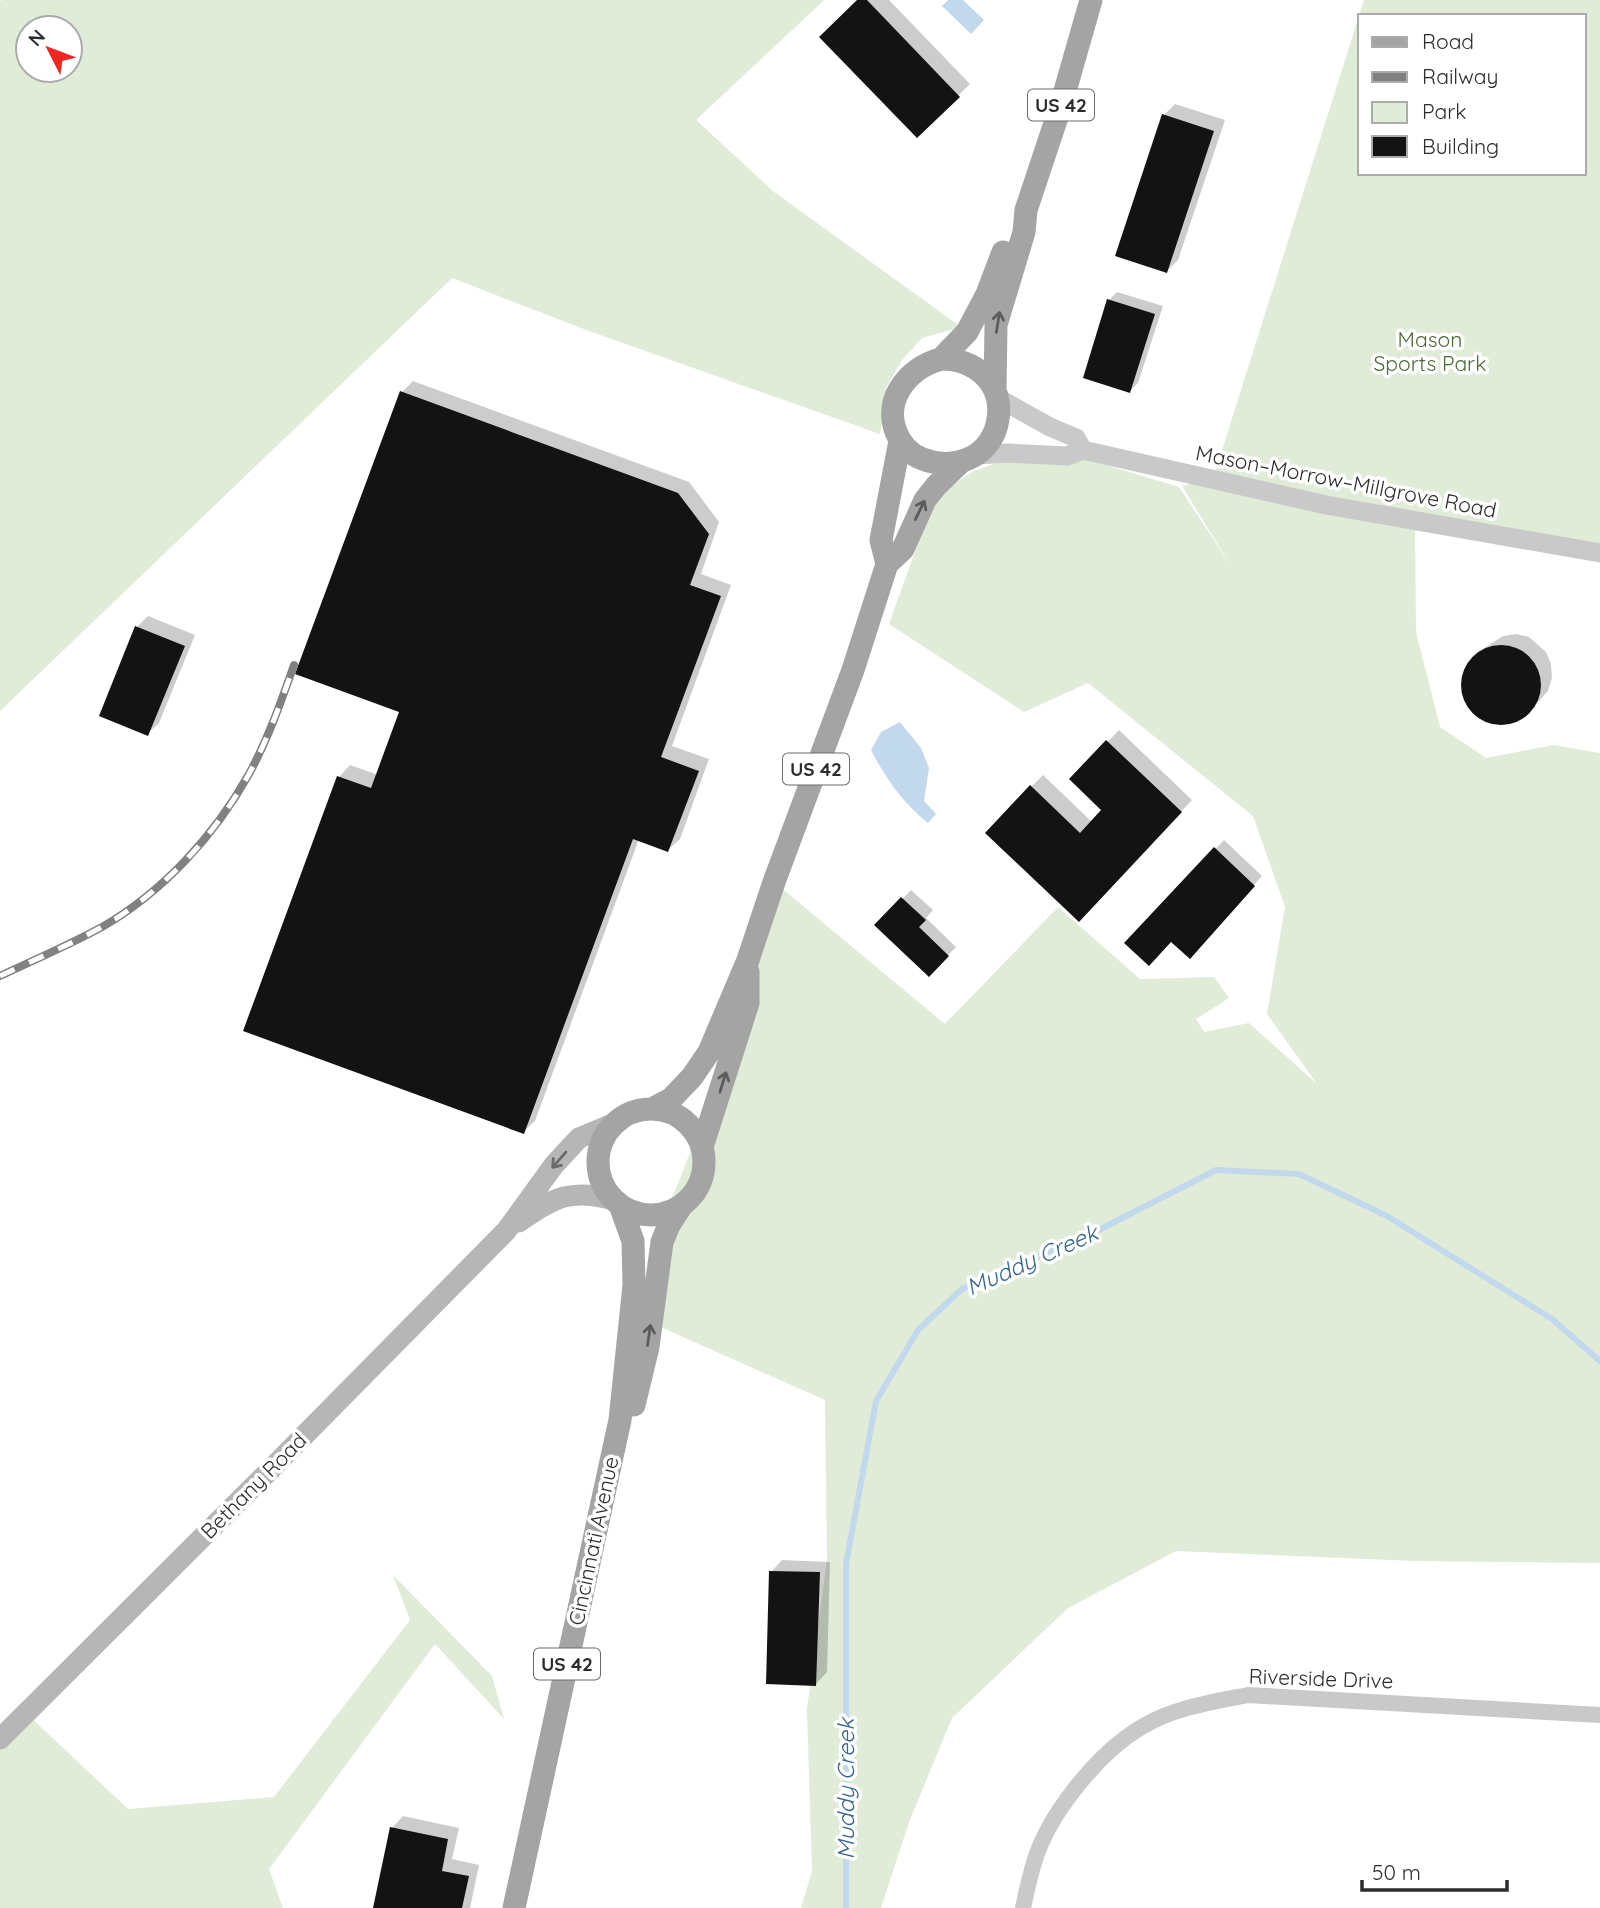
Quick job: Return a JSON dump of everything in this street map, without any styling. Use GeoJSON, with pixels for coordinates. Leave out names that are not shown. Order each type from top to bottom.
{"type":"FeatureCollection","features":[{"type":"Feature","properties":{"kind":"main road","name":"US 42"},"geometry":{"type":"LineString","coordinates":[[652,1109],[671,1099],[692,1077],[709,1052],[748,960],[774,882],[853,670],[887,564],[903,549],[925,500],[936,486],[993,437],[998,425],[996,325],[1024,232],[1026,209],[1061,105],[1091,0]]}},
{"type":"Feature","properties":{"kind":"main road","name":"US 42"},"geometry":{"type":"LineString","coordinates":[[887,564],[881,540],[900,441],[894,423],[894,410],[900,386],[918,367],[941,359],[967,332],[987,294],[1012,228],[1026,209]]}},
{"type":"Feature","properties":{"kind":"main road"},"geometry":{"type":"LineString","coordinates":[[941,359],[954,359],[978,368],[987,377],[996,394]]}},
{"type":"Feature","properties":{"kind":"main road"},"geometry":{"type":"LineString","coordinates":[[900,441],[927,460],[939,464],[968,459]]}},
{"type":"Feature","properties":{"kind":"main road","name":"US 42"},"geometry":{"type":"LineString","coordinates":[[702,1147],[748,1003],[748,960]]}},
{"type":"Feature","properties":{"kind":"main road"},"geometry":{"type":"LineString","coordinates":[[652,1109],[667,1111],[683,1119],[696,1132],[705,1167],[699,1185],[690,1199],[660,1215],[643,1215],[617,1203],[604,1187],[598,1171],[598,1154],[604,1138],[615,1123],[631,1113],[652,1109]]}},
{"type":"Feature","properties":{"kind":"main road","name":"Bethany Road"},"geometry":{"type":"LineString","coordinates":[[0,1739],[506,1231],[554,1166],[579,1138],[615,1123]]}},
{"type":"Feature","properties":{"kind":"main road","name":"Bethany Road"},"geometry":{"type":"LineString","coordinates":[[506,1231],[542,1206],[566,1196],[591,1194],[617,1203]]}},
{"type":"Feature","properties":{"kind":"main road","name":"Cincinnati Avenue"},"geometry":{"type":"LineString","coordinates":[[514,1908],[620,1420],[634,1285],[632,1241],[617,1203]]}},
{"type":"Feature","properties":{"kind":"main road","name":"Cincinnati Avenue"},"geometry":{"type":"LineString","coordinates":[[620,1420],[633,1409],[648,1347],[662,1241],[682,1205]]}},
{"type":"Feature","properties":{"kind":"street","name":"Mason–Morrow–Millgrove Road"},"geometry":{"type":"LineString","coordinates":[[996,394],[1050,427],[1076,438],[1083,450]]}},
{"type":"Feature","properties":{"kind":"street","name":"Mason–Morrow–Millgrove Road"},"geometry":{"type":"LineString","coordinates":[[968,459],[1009,453],[1066,456],[1083,450],[1326,505],[1600,552]]}},
{"type":"Feature","properties":{"kind":"street","name":"Riverside Drive"},"geometry":{"type":"LineString","coordinates":[[1023,1908],[1038,1849],[1065,1803],[1096,1763],[1141,1728],[1196,1705],[1248,1695],[1600,1715]]}},
{"type":"Feature","properties":{"kind":"green space"},"geometry":{"type":"Polygon","coordinates":[[[824,0],[696,120],[774,192],[961,327],[922,338],[902,360],[887,386],[880,434],[589,331],[452,278],[0,711],[0,1],[824,0]]]}},
{"type":"Feature","properties":{"kind":"green space","name":"Mason Sports Park"},"geometry":{"type":"Polygon","coordinates":[[[1364,0],[1600,0],[1600,553],[1415,522],[1416,632],[1440,727],[1486,758],[1553,745],[1600,753],[1600,1563],[1416,1561],[1176,1551],[1068,1608],[952,1718],[909,1822],[881,1908],[801,1908],[812,1871],[807,1709],[827,1560],[825,1400],[647,1321],[678,1207],[669,1202],[707,1108],[774,882],[945,1024],[1058,907],[1140,979],[1214,977],[1229,998],[1196,1019],[1204,1032],[1249,1023],[1317,1084],[1267,1014],[1285,907],[1253,816],[1088,683],[1024,712],[889,624],[926,521],[945,490],[972,472],[996,463],[1086,459],[1179,487],[1231,566],[1182,486],[1213,479],[1358,19],[1358,175],[1586,175],[1586,14],[1360,14],[1364,0]]]}},
{"type":"Feature","properties":{"kind":"green space"},"geometry":{"type":"Polygon","coordinates":[[[393,1575],[492,1676],[504,1719],[435,1644],[269,1869],[283,1908],[0,1908],[0,1739],[26,1713],[128,1809],[274,1797],[410,1620],[393,1575]]]}},
{"type":"Feature","properties":{"kind":"water"},"geometry":{"type":"Polygon","coordinates":[[[948,0],[963,0],[984,20],[971,34],[942,6],[948,0]]]}},
{"type":"Feature","properties":{"kind":"water"},"geometry":{"type":"Polygon","coordinates":[[[900,722],[921,748],[929,768],[924,801],[936,814],[928,823],[896,790],[871,750],[881,732],[900,722]]]}},
{"type":"Feature","properties":{"kind":"building"},"geometry":{"type":"Polygon","coordinates":[[[857,0],[867,0],[960,97],[917,138],[819,37],[857,0]]]}},
{"type":"Feature","properties":{"kind":"building"},"geometry":{"type":"Polygon","coordinates":[[[1162,114],[1214,131],[1167,273],[1115,256],[1162,114]]]}},
{"type":"Feature","properties":{"kind":"building"},"geometry":{"type":"Polygon","coordinates":[[[1107,299],[1155,314],[1130,393],[1083,378],[1107,299]]]}},
{"type":"Feature","properties":{"kind":"building"},"geometry":{"type":"Polygon","coordinates":[[[400,391],[678,493],[709,534],[690,585],[721,596],[661,757],[699,771],[668,852],[633,839],[524,1134],[243,1031],[337,776],[371,788],[399,712],[295,674],[400,391]]]}},
{"type":"Feature","properties":{"kind":"building"},"geometry":{"type":"Polygon","coordinates":[[[135,626],[185,646],[148,736],[99,716],[135,626]]]}},
{"type":"Feature","properties":{"kind":"building"},"geometry":{"type":"Polygon","coordinates":[[[1501,645],[1516,648],[1529,657],[1538,670],[1541,685],[1538,700],[1529,713],[1516,722],[1501,725],[1486,722],[1473,713],[1464,700],[1461,685],[1464,670],[1473,657],[1486,648],[1501,645]]]}},
{"type":"Feature","properties":{"kind":"building"},"geometry":{"type":"Polygon","coordinates":[[[1106,740],[1182,812],[1079,922],[985,833],[1030,785],[1080,833],[1101,810],[1069,779],[1106,740]]]}},
{"type":"Feature","properties":{"kind":"building"},"geometry":{"type":"Polygon","coordinates":[[[1214,847],[1255,886],[1190,959],[1171,942],[1149,966],[1124,943],[1214,847]]]}},
{"type":"Feature","properties":{"kind":"building"},"geometry":{"type":"Polygon","coordinates":[[[901,897],[926,920],[919,927],[949,956],[929,977],[874,925],[901,897]]]}},
{"type":"Feature","properties":{"kind":"building"},"geometry":{"type":"Polygon","coordinates":[[[769,1571],[820,1572],[816,1686],[766,1684],[769,1571]]]}},
{"type":"Feature","properties":{"kind":"building"},"geometry":{"type":"Polygon","coordinates":[[[390,1827],[448,1839],[442,1871],[469,1876],[462,1908],[373,1908],[390,1827]]]}},
{"type":"Feature","properties":{"kind":"waterway","name":"Muddy Creek"},"geometry":{"type":"LineString","coordinates":[[846,1908],[846,1564],[876,1401],[918,1330],[963,1288],[1083,1238],[1216,1170],[1299,1174],[1387,1216],[1552,1319],[1600,1361]]}},
{"type":"Feature","properties":{"kind":"railway"},"geometry":{"type":"LineString","coordinates":[[0,976],[102,927],[146,897],[186,860],[220,819],[249,774],[268,734],[294,665]]}}]}
